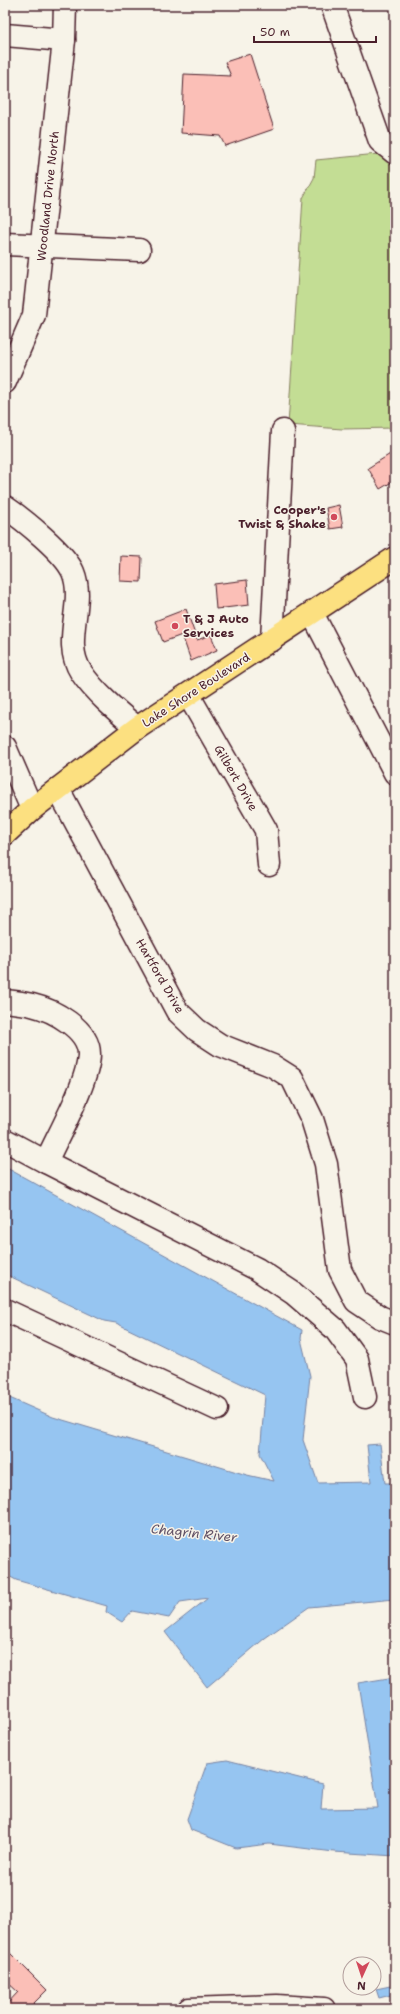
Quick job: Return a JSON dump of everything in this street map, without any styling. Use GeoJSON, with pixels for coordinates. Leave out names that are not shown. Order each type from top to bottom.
{"type":"FeatureCollection","features":[{"type":"Feature","properties":{"kind":"main road","name":"Lake Shore Boulevard"},"geometry":{"type":"LineString","coordinates":[[5,834],[32,809],[137,728],[189,696],[395,558]]}},
{"type":"Feature","properties":{"kind":"street","name":"Woodland Drive North"},"geometry":{"type":"LineString","coordinates":[[5,382],[34,315],[43,246],[64,40],[65,5]]}},
{"type":"Feature","properties":{"kind":"street"},"geometry":{"type":"LineString","coordinates":[[332,5],[380,141],[395,153]]}},
{"type":"Feature","properties":{"kind":"street"},"geometry":{"type":"LineString","coordinates":[[5,35],[64,40]]}},
{"type":"Feature","properties":{"kind":"street"},"geometry":{"type":"LineString","coordinates":[[5,244],[139,250]]}},
{"type":"Feature","properties":{"kind":"street"},"geometry":{"type":"LineString","coordinates":[[272,640],[283,431]]}},
{"type":"Feature","properties":{"kind":"street"},"geometry":{"type":"LineString","coordinates":[[5,507],[54,547],[73,572],[76,594],[73,642],[74,653],[81,671],[111,705],[137,728]]}},
{"type":"Feature","properties":{"kind":"street"},"geometry":{"type":"LineString","coordinates":[[312,613],[395,773]]}},
{"type":"Feature","properties":{"kind":"street","name":"Gilbert Drive"},"geometry":{"type":"LineString","coordinates":[[189,696],[266,830],[269,865]]}},
{"type":"Feature","properties":{"kind":"street"},"geometry":{"type":"LineString","coordinates":[[5,747],[32,809]]}},
{"type":"Feature","properties":{"kind":"street","name":"Hartford Drive"},"geometry":{"type":"LineString","coordinates":[[58,789],[177,1011],[197,1030],[220,1045],[273,1066],[292,1078],[312,1119],[326,1164],[340,1270],[356,1301],[380,1317],[395,1323]]}},
{"type":"Feature","properties":{"kind":"street"},"geometry":{"type":"LineString","coordinates":[[5,1001],[33,1005],[63,1018],[82,1032],[89,1053],[85,1076],[46,1162]]}},
{"type":"Feature","properties":{"kind":"street"},"geometry":{"type":"LineString","coordinates":[[5,1140],[257,1269],[293,1293],[335,1330],[357,1360],[365,1397]]}},
{"type":"Feature","properties":{"kind":"street"},"geometry":{"type":"LineString","coordinates":[[5,1310],[218,1409]]}},
{"type":"Feature","properties":{"kind":"street"},"geometry":{"type":"LineString","coordinates":[[189,2009],[278,2007],[324,2009]]}},
{"type":"Feature","properties":{"kind":"green space"},"geometry":{"type":"Polygon","coordinates":[[[378,154],[395,165],[395,428],[342,429],[288,425],[303,198],[314,178],[316,160],[378,154]]]}},
{"type":"Feature","properties":{"kind":"water","name":"Chagrin River"},"geometry":{"type":"Polygon","coordinates":[[[5,1167],[302,1330],[301,1339],[310,1376],[303,1440],[318,1483],[371,1482],[367,1445],[380,1444],[385,1483],[395,1483],[395,1599],[309,1607],[265,1638],[207,1687],[165,1632],[208,1598],[180,1602],[169,1618],[132,1611],[122,1622],[106,1612],[107,1606],[16,1580],[5,1574],[5,1396],[53,1417],[247,1475],[274,1481],[260,1454],[265,1395],[116,1323],[104,1321],[5,1274],[5,1167]]]}},
{"type":"Feature","properties":{"kind":"water"},"geometry":{"type":"Polygon","coordinates":[[[395,1677],[395,1856],[334,1852],[269,1844],[236,1848],[191,1830],[187,1819],[207,1763],[227,1760],[323,1784],[321,1809],[378,1808],[358,1683],[395,1677]]]}},
{"type":"Feature","properties":{"kind":"water"},"geometry":{"type":"Polygon","coordinates":[[[395,1985],[395,1994],[379,1998],[378,1996],[382,1996],[382,1988],[395,1985]]]}},
{"type":"Feature","properties":{"kind":"building"},"geometry":{"type":"Polygon","coordinates":[[[250,54],[274,129],[225,146],[220,136],[181,133],[184,74],[231,76],[225,62],[250,54]]]}},
{"type":"Feature","properties":{"kind":"building"},"geometry":{"type":"Polygon","coordinates":[[[395,451],[395,480],[380,489],[368,468],[395,451]]]}},
{"type":"Feature","properties":{"kind":"building","name":"Cooper's Twist & Shake"},"geometry":{"type":"Polygon","coordinates":[[[339,505],[343,527],[330,529],[326,508],[339,505]]]}},
{"type":"Feature","properties":{"kind":"building"},"geometry":{"type":"Polygon","coordinates":[[[121,556],[142,557],[141,582],[120,581],[121,556]]]}},
{"type":"Feature","properties":{"kind":"building"},"geometry":{"type":"Polygon","coordinates":[[[247,580],[249,605],[216,609],[214,584],[247,580]]]}},
{"type":"Feature","properties":{"kind":"building"},"geometry":{"type":"Polygon","coordinates":[[[186,609],[197,640],[211,635],[217,650],[191,661],[182,635],[163,642],[155,621],[186,609]]]}},
{"type":"Feature","properties":{"kind":"building"},"geometry":{"type":"Polygon","coordinates":[[[5,1948],[47,1990],[28,2009],[5,2009],[5,2006],[18,1992],[5,1980],[5,1948]]]}},
{"type":"Feature","properties":{"kind":"place","name":"Cooper's Twist & Shake"},"geometry":{"type":"Point","coordinates":[334,517]}},
{"type":"Feature","properties":{"kind":"place","name":"T & J Auto Services"},"geometry":{"type":"Point","coordinates":[175,626]}}]}
